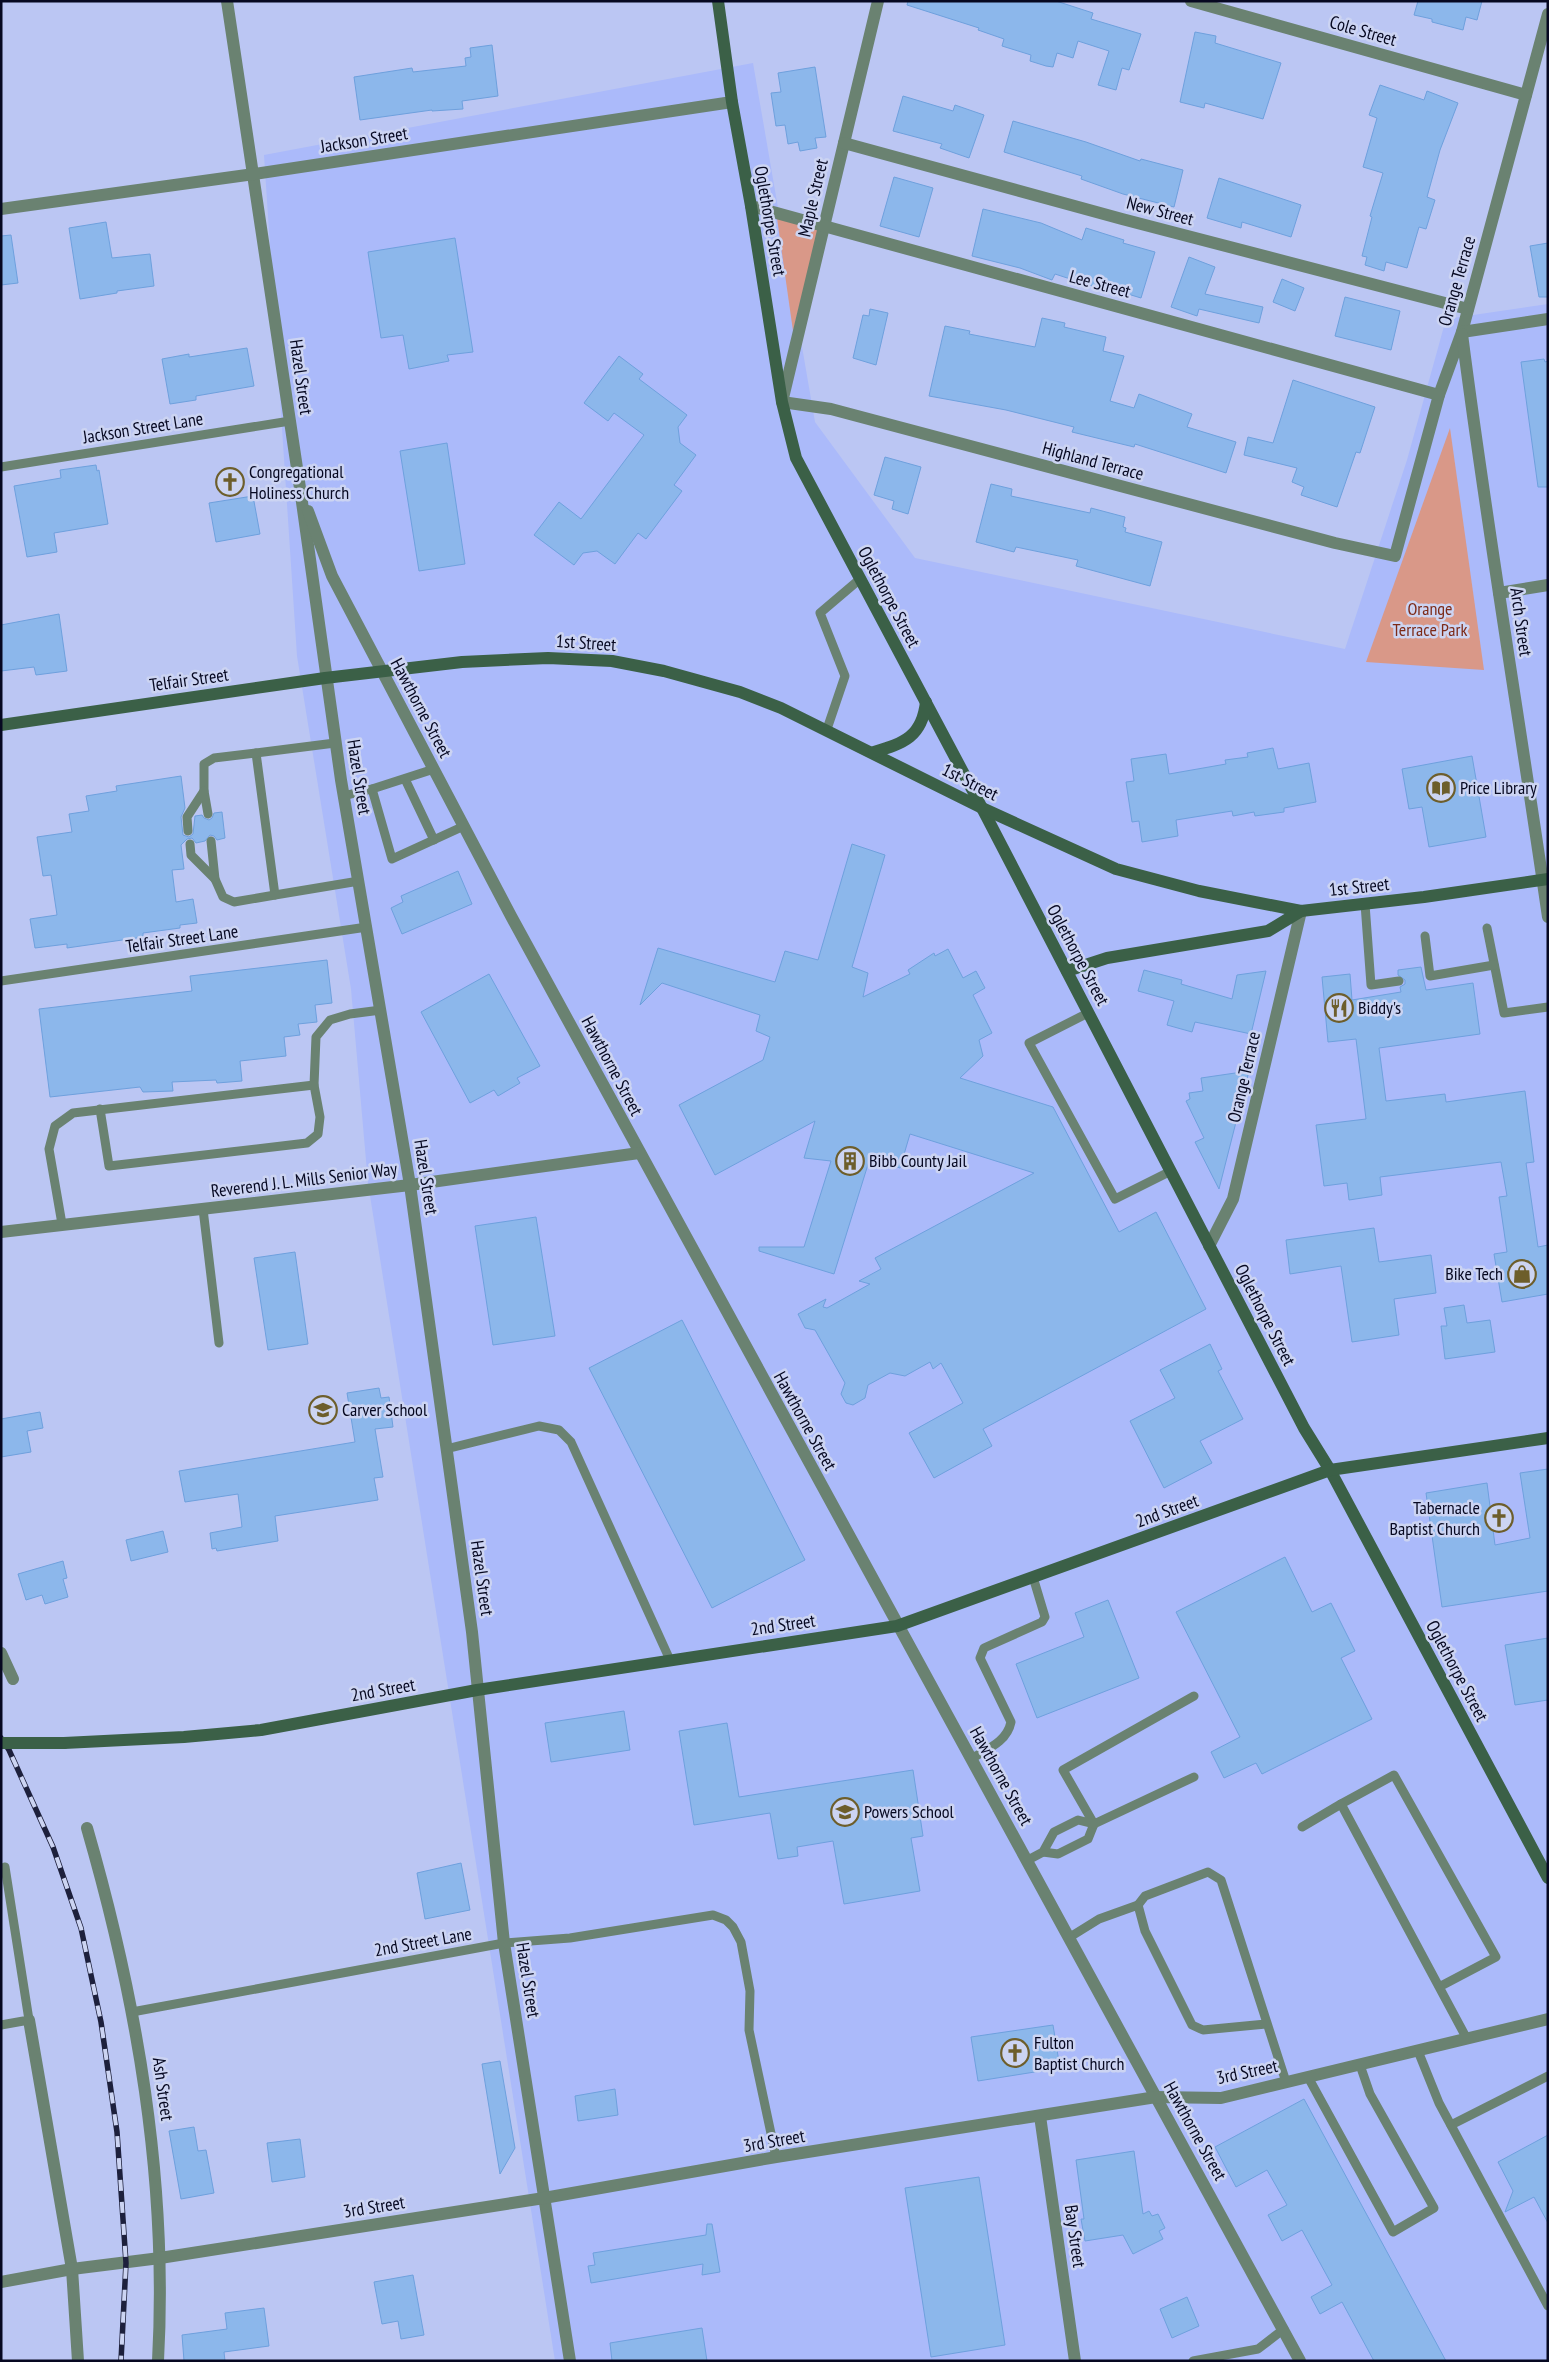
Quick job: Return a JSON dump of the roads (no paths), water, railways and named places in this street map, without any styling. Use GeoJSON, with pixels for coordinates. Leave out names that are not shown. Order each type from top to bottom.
{"type":"FeatureCollection","features":[{"type":"Feature","properties":{"kind":"street","name":"Hazel Street"},"geometry":{"type":"LineString","coordinates":[[227,1],[300,488],[325,678],[343,796],[410,1185],[472,1632],[504,1943],[570,2361]]}},
{"type":"Feature","properties":{"kind":"street","name":"Oglethorpe Street"},"geometry":{"type":"LineString","coordinates":[[718,1],[732,102],[751,206],[782,402],[796,458],[982,808],[1304,1428],[1330,1470],[1548,1878]]}},
{"type":"Feature","properties":{"kind":"street","name":"Maple Street"},"geometry":{"type":"LineString","coordinates":[[782,402],[878,1]]}},
{"type":"Feature","properties":{"kind":"street","name":"Cole Street"},"geometry":{"type":"LineString","coordinates":[[1191,1],[1526,94]]}},
{"type":"Feature","properties":{"kind":"street","name":"Orange Terrace"},"geometry":{"type":"LineString","coordinates":[[1395,556],[1439,395],[1462,332],[1548,14]]}},
{"type":"Feature","properties":{"kind":"street","name":"Jackson Street"},"geometry":{"type":"LineString","coordinates":[[1,209],[254,174],[732,102]]}},
{"type":"Feature","properties":{"kind":"street","name":"New Street"},"geometry":{"type":"LineString","coordinates":[[844,143],[1122,219],[1468,309]]}},
{"type":"Feature","properties":{"kind":"street","name":"Lee Street"},"geometry":{"type":"LineString","coordinates":[[751,206],[1439,395]]}},
{"type":"Feature","properties":{"kind":"street"},"geometry":{"type":"LineString","coordinates":[[1462,332],[1548,319]]}},
{"type":"Feature","properties":{"kind":"street","name":"Arch Street"},"geometry":{"type":"LineString","coordinates":[[1462,332],[1482,493],[1545,879],[1548,917]]}},
{"type":"Feature","properties":{"kind":"street","name":"Highland Terrace"},"geometry":{"type":"LineString","coordinates":[[782,402],[830,409],[1334,543],[1395,556]]}},
{"type":"Feature","properties":{"kind":"street","name":"Hawthorne Street"},"geometry":{"type":"LineString","coordinates":[[300,488],[332,576],[464,826],[639,1153],[897,1626],[1028,1860],[1300,2361]]}},
{"type":"Feature","properties":{"kind":"street"},"geometry":{"type":"LineString","coordinates":[[1499,593],[1548,585]]}},
{"type":"Feature","properties":{"kind":"street","name":"1st Street"},"geometry":{"type":"LineString","coordinates":[[382,672],[462,662],[548,658],[612,662],[664,672],[740,692],[827,729],[982,808],[1116,869],[1260,904],[1301,911],[1545,879]]}},
{"type":"Feature","properties":{"kind":"street","name":"Telfair Street"},"geometry":{"type":"LineString","coordinates":[[1,724],[325,678],[382,672]]}},
{"type":"Feature","properties":{"kind":"street"},"geometry":{"type":"LineString","coordinates":[[874,752],[897,745],[913,734],[924,720],[926,702]]}},
{"type":"Feature","properties":{"kind":"street","name":"Orange Terrace"},"geometry":{"type":"LineString","coordinates":[[1209,1246],[1233,1199],[1301,911]]}},
{"type":"Feature","properties":{"kind":"street"},"geometry":{"type":"LineString","coordinates":[[1067,971],[1107,958],[1268,930],[1301,911]]}},
{"type":"Feature","properties":{"kind":"street","name":"Reverend J. L. Mills Senior Way"},"geometry":{"type":"LineString","coordinates":[[1,1232],[410,1185],[639,1153]]}},
{"type":"Feature","properties":{"kind":"street","name":"2nd Street"},"geometry":{"type":"LineString","coordinates":[[1,1743],[64,1743],[184,1737],[261,1730],[478,1690],[897,1626],[1330,1470],[1548,1438]]}},
{"type":"Feature","properties":{"kind":"street"},"geometry":{"type":"LineString","coordinates":[[1,1653],[13,1679]]}},
{"type":"Feature","properties":{"kind":"street","name":"Ash Street"},"geometry":{"type":"LineString","coordinates":[[87,1828],[107,1897],[146,2083],[156,2177],[160,2258],[161,2314],[158,2361]]}},
{"type":"Feature","properties":{"kind":"street","name":"3rd Street"},"geometry":{"type":"LineString","coordinates":[[1,2282],[72,2269],[160,2258],[544,2198],[776,2157],[1156,2097],[1221,2098],[1548,2019]]}},
{"type":"Feature","properties":{"kind":"street"},"geometry":{"type":"LineString","coordinates":[[30,2020],[72,2269],[78,2361]]}},
{"type":"Feature","properties":{"kind":"street","name":"Bay Street"},"geometry":{"type":"LineString","coordinates":[[1040,2116],[1075,2361]]}},
{"type":"Feature","properties":{"kind":"lane","name":"Jackson Street Lane"},"geometry":{"type":"LineString","coordinates":[[1,467],[290,421]]}},
{"type":"Feature","properties":{"kind":"lane"},"geometry":{"type":"LineString","coordinates":[[827,729],[845,676],[820,613],[860,579]]}},
{"type":"Feature","properties":{"kind":"lane"},"geometry":{"type":"LineString","coordinates":[[208,814],[204,791],[204,764],[214,758],[335,743]]}},
{"type":"Feature","properties":{"kind":"lane"},"geometry":{"type":"LineString","coordinates":[[256,753],[274,894]]}},
{"type":"Feature","properties":{"kind":"lane"},"geometry":{"type":"LineString","coordinates":[[343,796],[372,789],[434,769]]}},
{"type":"Feature","properties":{"kind":"lane"},"geometry":{"type":"LineString","coordinates":[[404,779],[434,840]]}},
{"type":"Feature","properties":{"kind":"lane"},"geometry":{"type":"LineString","coordinates":[[372,789],[392,859],[464,826]]}},
{"type":"Feature","properties":{"kind":"lane"},"geometry":{"type":"LineString","coordinates":[[188,831],[187,818],[204,791]]}},
{"type":"Feature","properties":{"kind":"lane"},"geometry":{"type":"LineString","coordinates":[[211,841],[215,879],[223,897],[234,902],[359,881]]}},
{"type":"Feature","properties":{"kind":"lane"},"geometry":{"type":"LineString","coordinates":[[190,844],[191,855],[215,879]]}},
{"type":"Feature","properties":{"kind":"lane"},"geometry":{"type":"LineString","coordinates":[[1365,904],[1371,985],[1399,981]]}},
{"type":"Feature","properties":{"kind":"lane","name":"Telfair Street Lane"},"geometry":{"type":"LineString","coordinates":[[1,981],[367,927]]}},
{"type":"Feature","properties":{"kind":"lane"},"geometry":{"type":"LineString","coordinates":[[1488,928],[1504,1013],[1548,1007]]}},
{"type":"Feature","properties":{"kind":"lane"},"geometry":{"type":"LineString","coordinates":[[1425,936],[1427,976],[1494,965]]}},
{"type":"Feature","properties":{"kind":"lane"},"geometry":{"type":"LineString","coordinates":[[100,1110],[109,1166],[307,1143],[318,1134],[320,1117],[314,1085],[316,1037],[330,1020],[350,1014],[381,1010]]}},
{"type":"Feature","properties":{"kind":"lane"},"geometry":{"type":"LineString","coordinates":[[1088,1013],[1029,1043],[1115,1199],[1171,1171]]}},
{"type":"Feature","properties":{"kind":"lane"},"geometry":{"type":"LineString","coordinates":[[62,1224],[49,1148],[55,1126],[74,1113],[314,1085]]}},
{"type":"Feature","properties":{"kind":"lane"},"geometry":{"type":"LineString","coordinates":[[203,1209],[219,1343]]}},
{"type":"Feature","properties":{"kind":"lane"},"geometry":{"type":"LineString","coordinates":[[446,1449],[539,1426],[559,1430],[571,1442],[670,1660]]}},
{"type":"Feature","properties":{"kind":"lane"},"geometry":{"type":"LineString","coordinates":[[971,1759],[997,1744],[1009,1731],[1011,1722],[980,1658],[984,1648],[1042,1622],[1045,1617],[1033,1578]]}},
{"type":"Feature","properties":{"kind":"lane"},"geometry":{"type":"LineString","coordinates":[[1094,1824],[1063,1770],[1194,1696]]}},
{"type":"Feature","properties":{"kind":"lane"},"geometry":{"type":"LineString","coordinates":[[1302,1827],[1394,1775],[1496,1957],[1440,1987]]}},
{"type":"Feature","properties":{"kind":"lane"},"geometry":{"type":"LineString","coordinates":[[1028,1860],[1043,1852],[1054,1832],[1078,1820],[1094,1824],[1194,1777]]}},
{"type":"Feature","properties":{"kind":"lane"},"geometry":{"type":"LineString","coordinates":[[1341,1804],[1468,2039]]}},
{"type":"Feature","properties":{"kind":"lane"},"geometry":{"type":"LineString","coordinates":[[1043,1852],[1058,1854],[1088,1839],[1094,1824]]}},
{"type":"Feature","properties":{"kind":"lane"},"geometry":{"type":"LineString","coordinates":[[1,2024],[30,2020],[5,1867]]}},
{"type":"Feature","properties":{"kind":"lane"},"geometry":{"type":"LineString","coordinates":[[1070,1937],[1099,1919],[1138,1905],[1145,1896],[1208,1872],[1221,1880],[1286,2082]]}},
{"type":"Feature","properties":{"kind":"lane"},"geometry":{"type":"LineString","coordinates":[[1138,1905],[1145,1931],[1192,2025],[1203,2030],[1266,2024]]}},
{"type":"Feature","properties":{"kind":"lane","name":"2nd Street Lane"},"geometry":{"type":"LineString","coordinates":[[132,2012],[504,1943],[570,1938],[696,1916],[713,1915],[733,1927],[741,1942],[750,1991],[750,2030],[776,2157]]}},
{"type":"Feature","properties":{"kind":"lane"},"geometry":{"type":"LineString","coordinates":[[1418,2051],[1439,2104],[1548,2306]]}},
{"type":"Feature","properties":{"kind":"lane"},"geometry":{"type":"LineString","coordinates":[[1308,2077],[1393,2232],[1434,2208],[1370,2094],[1360,2065]]}},
{"type":"Feature","properties":{"kind":"lane"},"geometry":{"type":"LineString","coordinates":[[1451,2125],[1548,2076]]}},
{"type":"Feature","properties":{"kind":"lane"},"geometry":{"type":"LineString","coordinates":[[1194,2361],[1258,2349],[1284,2329]]}},
{"type":"Feature","properties":{"kind":"railway"},"geometry":{"type":"LineString","coordinates":[[1,1738],[9,1750],[53,1847],[81,1928],[101,2022],[117,2132],[126,2263],[121,2361]]}},
{"type":"Feature","properties":{"kind":"place","name":"Congregational Holiness Church"},"geometry":{"type":"Point","coordinates":[230,482]}},
{"type":"Feature","properties":{"kind":"place","name":"Price Library"},"geometry":{"type":"Point","coordinates":[1441,788]}},
{"type":"Feature","properties":{"kind":"place","name":"Biddy's"},"geometry":{"type":"Point","coordinates":[1339,1008]}},
{"type":"Feature","properties":{"kind":"place","name":"Bibb County Jail"},"geometry":{"type":"Point","coordinates":[850,1161]}},
{"type":"Feature","properties":{"kind":"place","name":"Bike Tech"},"geometry":{"type":"Point","coordinates":[1522,1274]}},
{"type":"Feature","properties":{"kind":"place","name":"Carver School"},"geometry":{"type":"Point","coordinates":[323,1410]}},
{"type":"Feature","properties":{"kind":"place","name":"Tabernacle Baptist Church"},"geometry":{"type":"Point","coordinates":[1499,1518]}},
{"type":"Feature","properties":{"kind":"place","name":"Powers School"},"geometry":{"type":"Point","coordinates":[845,1812]}},
{"type":"Feature","properties":{"kind":"place","name":"Fulton Baptist Church"},"geometry":{"type":"Point","coordinates":[1015,2053]}},
{"type":"Feature","properties":{"kind":"park label","name":"Orange Terrace Park"},"geometry":{"type":"Point","coordinates":[1430,619]}}]}
